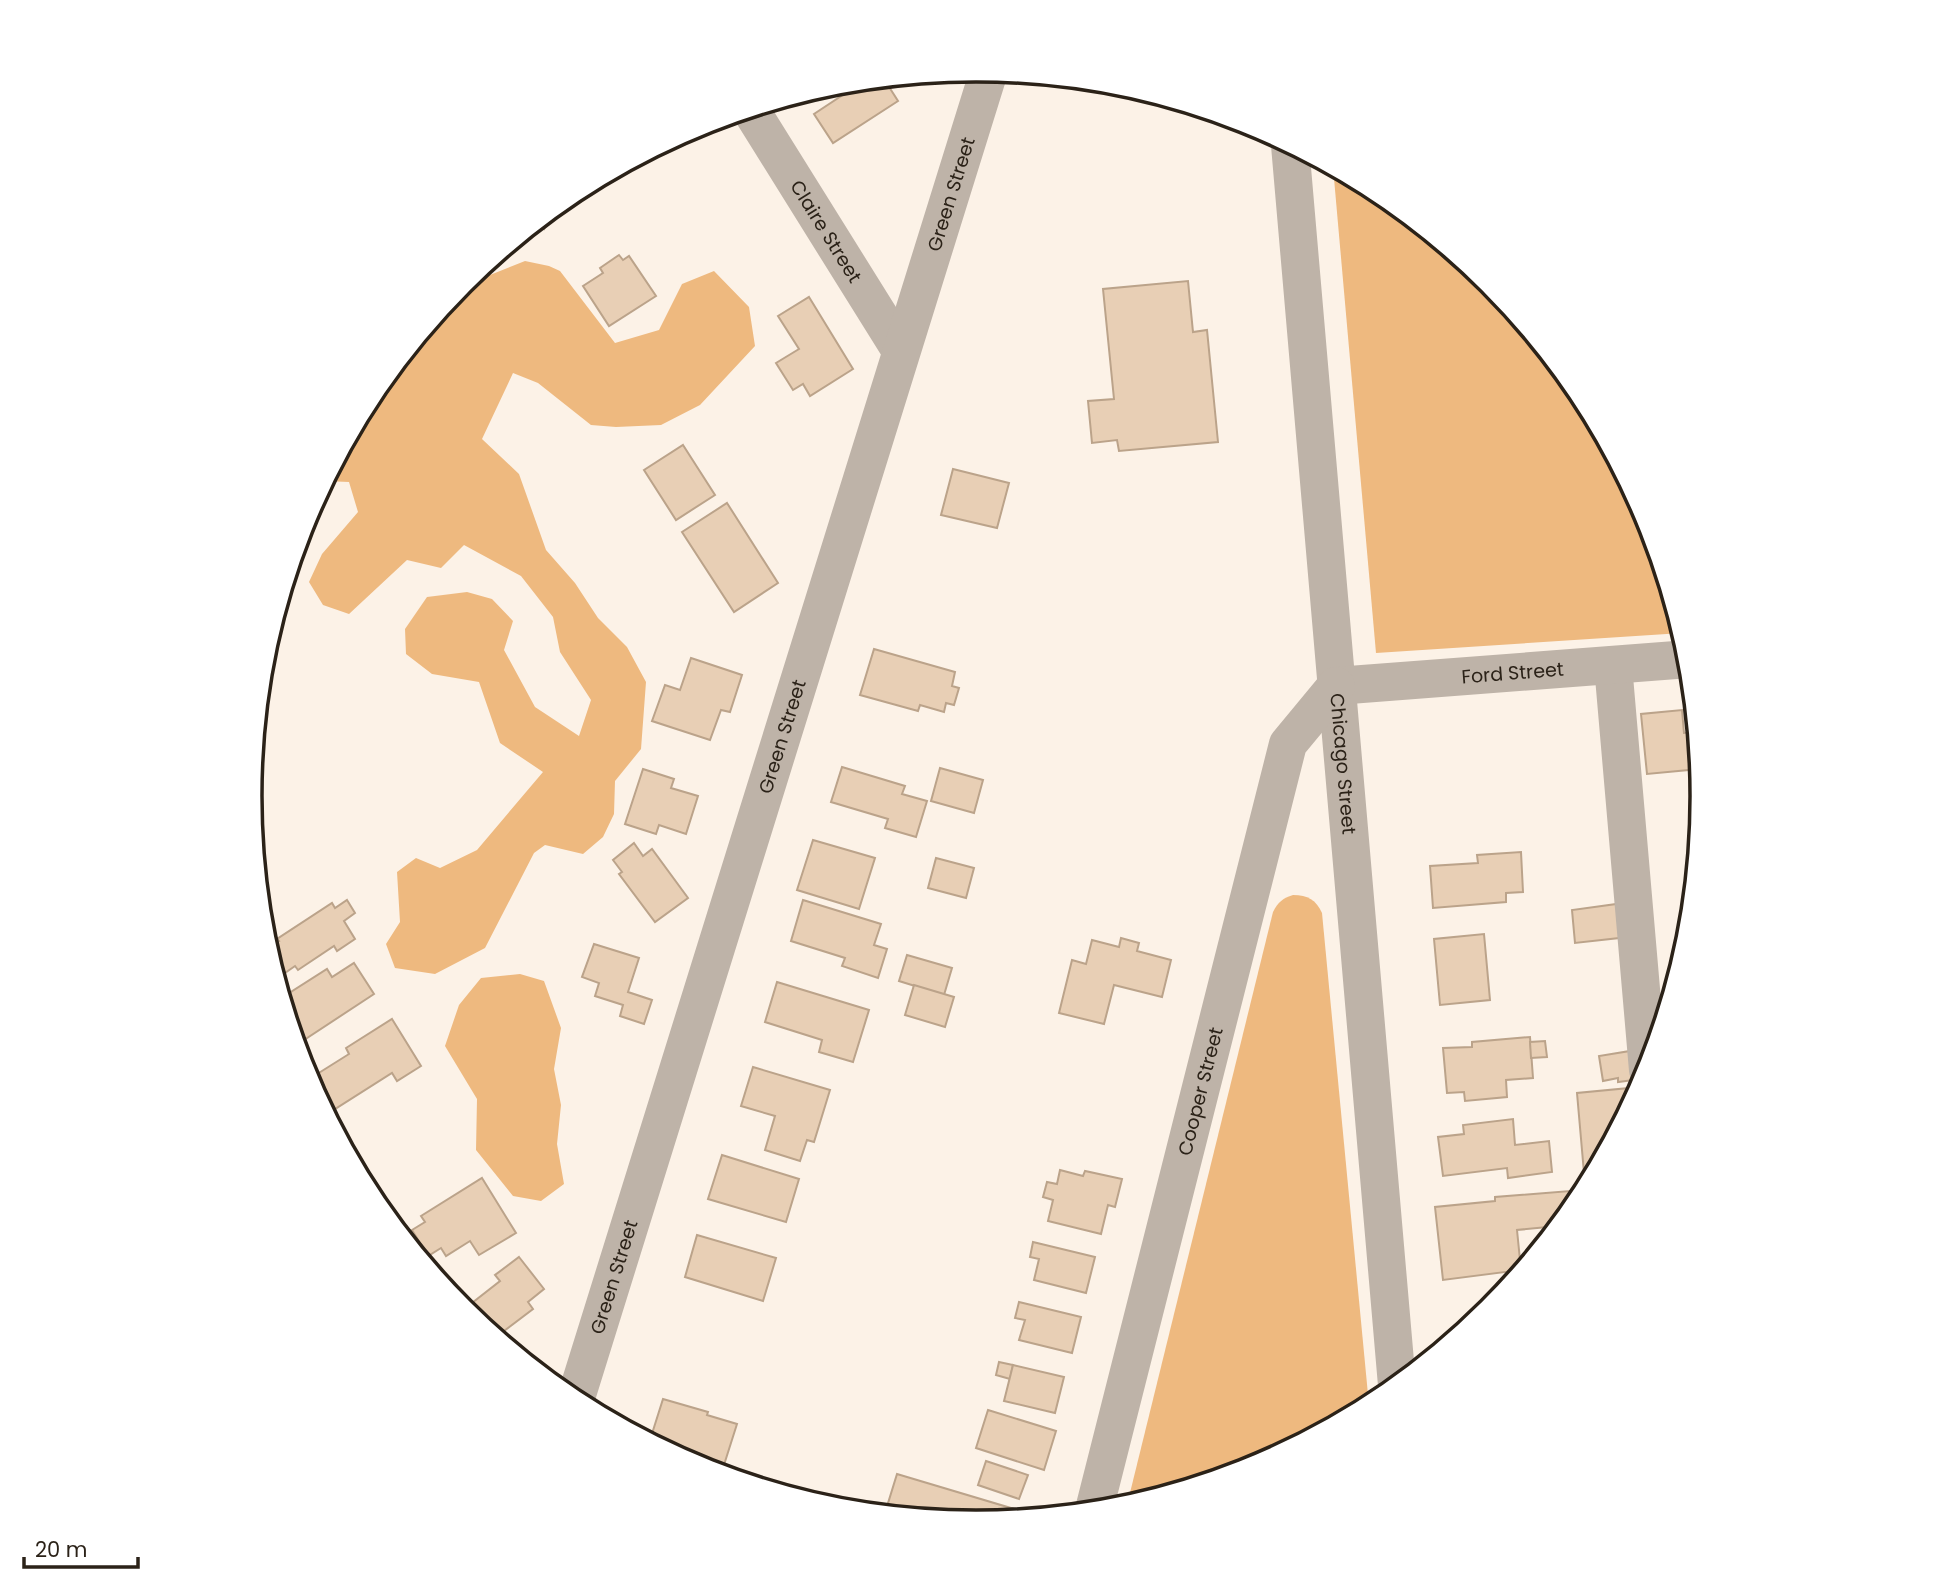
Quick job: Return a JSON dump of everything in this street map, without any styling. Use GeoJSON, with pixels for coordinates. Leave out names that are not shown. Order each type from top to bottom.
{"type":"FeatureCollection","features":[{"type":"Feature","properties":{"kind":"street","name":"Green Street"},"geometry":{"type":"LineString","coordinates":[[579,1389],[985,82]]}},
{"type":"Feature","properties":{"kind":"street","name":"Claire Street"},"geometry":{"type":"LineString","coordinates":[[755,118],[901,351]]}},
{"type":"Feature","properties":{"kind":"street","name":"Chicago Street"},"geometry":{"type":"LineString","coordinates":[[1291,156],[1396,1373]]}},
{"type":"Feature","properties":{"kind":"street","name":"Ford Street"},"geometry":{"type":"LineString","coordinates":[[1336,686],[1677,660]]}},
{"type":"Feature","properties":{"kind":"street"},"geometry":{"type":"LineString","coordinates":[[1613,665],[1646,1042]]}},
{"type":"Feature","properties":{"kind":"street","name":"Cooper Street"},"geometry":{"type":"LineString","coordinates":[[1097,1499],[1288,744],[1336,686]]}},
{"type":"Feature","properties":{"kind":"shaded area"},"geometry":{"type":"Polygon","coordinates":[[[1334,179],[1411,230],[1447,259],[1513,325],[1542,361],[1594,439],[1616,480],[1652,567],[1670,634],[1376,653],[1334,179]]]}},
{"type":"Feature","properties":{"kind":"shaded area"},"geometry":{"type":"Polygon","coordinates":[[[525,261],[560,271],[615,343],[659,330],[682,284],[714,271],[749,307],[755,346],[700,405],[661,425],[591,425],[538,383],[513,373],[482,439],[519,474],[546,550],[575,583],[598,618],[627,647],[646,682],[641,749],[615,781],[614,814],[603,837],[583,854],[545,845],[534,853],[485,948],[435,974],[395,968],[386,944],[400,922],[397,872],[416,858],[440,868],[477,850],[543,772],[500,743],[479,682],[432,674],[406,654],[405,629],[427,597],[467,592],[492,599],[513,621],[504,650],[535,707],[579,736],[591,700],[560,652],[553,617],[521,576],[464,545],[441,568],[407,560],[349,614],[323,605],[309,582],[322,554],[358,512],[349,482],[335,481],[358,439],[410,361],[439,325],[487,276],[525,261]]]}},
{"type":"Feature","properties":{"kind":"shaded area"},"geometry":{"type":"Polygon","coordinates":[[[1293,895],[1311,899],[1322,913],[1368,1392],[1292,1436],[1249,1455],[1205,1472],[1130,1492],[1273,912],[1286,898],[1293,895]]]}},
{"type":"Feature","properties":{"kind":"shaded area"},"geometry":{"type":"Polygon","coordinates":[[[520,974],[544,981],[561,1028],[554,1069],[561,1105],[557,1144],[564,1184],[541,1201],[513,1196],[476,1150],[477,1099],[445,1046],[459,1005],[481,978],[520,974]]]}},
{"type":"Feature","properties":{"kind":"building"},"geometry":{"type":"Polygon","coordinates":[[[889,87],[898,101],[833,143],[814,114],[843,95],[883,88],[889,87]]]}},
{"type":"Feature","properties":{"kind":"building"},"geometry":{"type":"Polygon","coordinates":[[[619,255],[623,260],[629,256],[656,296],[609,326],[583,286],[603,273],[600,268],[619,255]]]}},
{"type":"Feature","properties":{"kind":"building"},"geometry":{"type":"Polygon","coordinates":[[[1188,281],[1193,332],[1207,330],[1218,442],[1119,451],[1117,440],[1092,443],[1088,401],[1114,399],[1103,289],[1188,281]]]}},
{"type":"Feature","properties":{"kind":"building"},"geometry":{"type":"Polygon","coordinates":[[[809,297],[853,369],[810,396],[803,384],[793,390],[776,363],[799,349],[778,316],[809,297]]]}},
{"type":"Feature","properties":{"kind":"building"},"geometry":{"type":"Polygon","coordinates":[[[683,445],[715,495],[676,520],[644,470],[683,445]]]}},
{"type":"Feature","properties":{"kind":"building"},"geometry":{"type":"Polygon","coordinates":[[[953,469],[1009,483],[997,528],[941,515],[953,469]]]}},
{"type":"Feature","properties":{"kind":"building"},"geometry":{"type":"Polygon","coordinates":[[[727,503],[778,583],[734,612],[682,532],[727,503]]]}},
{"type":"Feature","properties":{"kind":"building"},"geometry":{"type":"Polygon","coordinates":[[[874,649],[955,672],[952,686],[959,688],[954,705],[946,703],[944,712],[920,705],[918,711],[860,695],[874,649]]]}},
{"type":"Feature","properties":{"kind":"building"},"geometry":{"type":"Polygon","coordinates":[[[691,658],[742,675],[730,712],[721,710],[710,740],[652,721],[665,685],[680,690],[691,658]]]}},
{"type":"Feature","properties":{"kind":"building"},"geometry":{"type":"Polygon","coordinates":[[[1682,710],[1689,770],[1647,774],[1641,714],[1682,710]]]}},
{"type":"Feature","properties":{"kind":"building"},"geometry":{"type":"Polygon","coordinates":[[[842,767],[905,786],[902,794],[927,801],[916,837],[885,828],[888,819],[831,802],[842,767]]]}},
{"type":"Feature","properties":{"kind":"building"},"geometry":{"type":"Polygon","coordinates":[[[940,768],[983,780],[974,813],[931,801],[940,768]]]}},
{"type":"Feature","properties":{"kind":"building"},"geometry":{"type":"Polygon","coordinates":[[[643,769],[674,779],[671,788],[698,796],[686,834],[659,825],[656,834],[625,824],[643,769]]]}},
{"type":"Feature","properties":{"kind":"building"},"geometry":{"type":"Polygon","coordinates":[[[813,840],[875,858],[859,909],[797,890],[813,840]]]}},
{"type":"Feature","properties":{"kind":"building"},"geometry":{"type":"Polygon","coordinates":[[[634,843],[643,856],[652,849],[688,898],[655,922],[619,874],[622,872],[613,860],[634,843]]]}},
{"type":"Feature","properties":{"kind":"building"},"geometry":{"type":"Polygon","coordinates":[[[1521,852],[1523,892],[1506,893],[1506,902],[1433,908],[1430,866],[1478,863],[1477,855],[1521,852]]]}},
{"type":"Feature","properties":{"kind":"building"},"geometry":{"type":"Polygon","coordinates":[[[936,858],[974,868],[966,898],[928,888],[936,858]]]}},
{"type":"Feature","properties":{"kind":"building"},"geometry":{"type":"Polygon","coordinates":[[[347,900],[355,913],[344,921],[355,939],[337,951],[334,946],[298,970],[295,966],[285,973],[277,939],[332,903],[335,908],[347,900]]]}},
{"type":"Feature","properties":{"kind":"building"},"geometry":{"type":"Polygon","coordinates":[[[803,900],[881,924],[874,945],[887,949],[878,978],[842,966],[845,958],[791,941],[803,900]]]}},
{"type":"Feature","properties":{"kind":"building"},"geometry":{"type":"Polygon","coordinates":[[[1624,903],[1628,937],[1575,943],[1572,910],[1624,903]]]}},
{"type":"Feature","properties":{"kind":"building"},"geometry":{"type":"Polygon","coordinates":[[[1484,934],[1490,1000],[1440,1005],[1434,939],[1484,934]]]}},
{"type":"Feature","properties":{"kind":"building"},"geometry":{"type":"Polygon","coordinates":[[[1121,938],[1139,943],[1137,951],[1171,960],[1162,997],[1114,985],[1104,1024],[1059,1013],[1072,960],[1086,964],[1092,940],[1119,947],[1121,938]]]}},
{"type":"Feature","properties":{"kind":"building"},"geometry":{"type":"Polygon","coordinates":[[[594,944],[639,958],[628,992],[652,1000],[644,1024],[620,1016],[623,1005],[595,996],[599,983],[582,977],[594,944]]]}},
{"type":"Feature","properties":{"kind":"building"},"geometry":{"type":"Polygon","coordinates":[[[907,955],[952,968],[944,995],[899,981],[907,955]]]}},
{"type":"Feature","properties":{"kind":"building"},"geometry":{"type":"Polygon","coordinates":[[[354,963],[374,994],[305,1039],[290,992],[327,969],[332,977],[354,963]]]}},
{"type":"Feature","properties":{"kind":"building"},"geometry":{"type":"Polygon","coordinates":[[[777,982],[869,1010],[853,1062],[819,1052],[822,1040],[765,1022],[777,982]]]}},
{"type":"Feature","properties":{"kind":"building"},"geometry":{"type":"Polygon","coordinates":[[[914,985],[954,997],[945,1027],[905,1015],[914,985]]]}},
{"type":"Feature","properties":{"kind":"building"},"geometry":{"type":"Polygon","coordinates":[[[392,1019],[421,1066],[397,1081],[392,1073],[335,1109],[319,1073],[349,1054],[346,1048],[392,1019]]]}},
{"type":"Feature","properties":{"kind":"building"},"geometry":{"type":"Polygon","coordinates":[[[1530,1037],[1533,1078],[1506,1080],[1507,1097],[1465,1101],[1464,1092],[1447,1093],[1443,1048],[1472,1047],[1472,1042],[1530,1037]]]}},
{"type":"Feature","properties":{"kind":"building"},"geometry":{"type":"Polygon","coordinates":[[[1545,1041],[1547,1057],[1531,1058],[1530,1042],[1545,1041]]]}},
{"type":"Feature","properties":{"kind":"building"},"geometry":{"type":"Polygon","coordinates":[[[1630,1051],[1633,1073],[1630,1081],[1618,1082],[1618,1078],[1603,1081],[1599,1056],[1630,1051]]]}},
{"type":"Feature","properties":{"kind":"building"},"geometry":{"type":"Polygon","coordinates":[[[753,1067],[830,1090],[814,1142],[807,1140],[800,1161],[765,1150],[775,1116],[741,1106],[753,1067]]]}},
{"type":"Feature","properties":{"kind":"building"},"geometry":{"type":"Polygon","coordinates":[[[1626,1088],[1584,1169],[1577,1093],[1626,1088]]]}},
{"type":"Feature","properties":{"kind":"building"},"geometry":{"type":"Polygon","coordinates":[[[1513,1119],[1515,1145],[1549,1141],[1552,1172],[1508,1178],[1507,1168],[1443,1176],[1438,1137],[1464,1134],[1463,1125],[1513,1119]]]}},
{"type":"Feature","properties":{"kind":"building"},"geometry":{"type":"Polygon","coordinates":[[[722,1155],[799,1179],[786,1222],[708,1199],[722,1155]]]}},
{"type":"Feature","properties":{"kind":"building"},"geometry":{"type":"Polygon","coordinates":[[[1060,1170],[1083,1176],[1085,1171],[1122,1179],[1115,1207],[1108,1205],[1101,1234],[1048,1221],[1053,1200],[1043,1197],[1047,1182],[1057,1184],[1060,1170]]]}},
{"type":"Feature","properties":{"kind":"building"},"geometry":{"type":"Polygon","coordinates":[[[482,1178],[516,1233],[479,1255],[470,1241],[446,1256],[441,1248],[429,1255],[412,1230],[425,1222],[421,1216],[482,1178]]]}},
{"type":"Feature","properties":{"kind":"building"},"geometry":{"type":"Polygon","coordinates":[[[1570,1191],[1545,1227],[1517,1230],[1520,1258],[1509,1272],[1443,1280],[1435,1207],[1495,1201],[1495,1197],[1570,1191]]]}},
{"type":"Feature","properties":{"kind":"building"},"geometry":{"type":"Polygon","coordinates":[[[697,1235],[776,1258],[763,1301],[685,1277],[697,1235]]]}},
{"type":"Feature","properties":{"kind":"building"},"geometry":{"type":"Polygon","coordinates":[[[1033,1242],[1095,1257],[1086,1293],[1034,1280],[1039,1259],[1030,1257],[1033,1242]]]}},
{"type":"Feature","properties":{"kind":"building"},"geometry":{"type":"Polygon","coordinates":[[[519,1257],[544,1289],[528,1302],[533,1309],[503,1331],[473,1302],[500,1281],[495,1275],[519,1257]]]}},
{"type":"Feature","properties":{"kind":"building"},"geometry":{"type":"Polygon","coordinates":[[[1019,1302],[1081,1317],[1072,1353],[1019,1340],[1025,1320],[1015,1318],[1019,1302]]]}},
{"type":"Feature","properties":{"kind":"building"},"geometry":{"type":"Polygon","coordinates":[[[999,1362],[1013,1365],[1010,1379],[996,1375],[999,1362]]]}},
{"type":"Feature","properties":{"kind":"building"},"geometry":{"type":"Polygon","coordinates":[[[1013,1365],[1064,1377],[1055,1413],[1004,1401],[1013,1365]]]}},
{"type":"Feature","properties":{"kind":"building"},"geometry":{"type":"Polygon","coordinates":[[[663,1399],[737,1424],[724,1463],[653,1432],[663,1399]]]}},
{"type":"Feature","properties":{"kind":"building"},"geometry":{"type":"Polygon","coordinates":[[[988,1410],[1056,1431],[1044,1470],[976,1448],[988,1410]]]}},
{"type":"Feature","properties":{"kind":"building"},"geometry":{"type":"Polygon","coordinates":[[[986,1461],[1028,1475],[1019,1499],[978,1485],[986,1461]]]}},
{"type":"Feature","properties":{"kind":"building"},"geometry":{"type":"Polygon","coordinates":[[[897,1474],[1012,1508],[976,1510],[888,1504],[897,1474]]]}}]}
